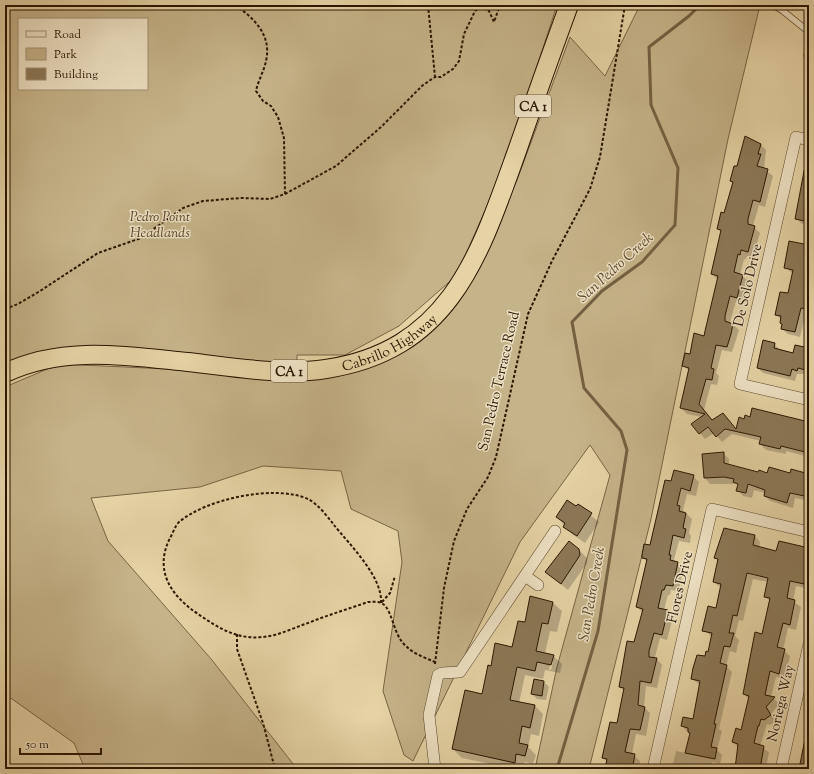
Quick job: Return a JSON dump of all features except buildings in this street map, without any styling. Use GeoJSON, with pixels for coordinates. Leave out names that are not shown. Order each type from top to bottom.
{"type":"FeatureCollection","features":[{"type":"Feature","properties":{"kind":"highway","name":"Cabrillo Highway"},"geometry":{"type":"LineString","coordinates":[[5,373],[40,360],[86,354],[271,370],[305,371],[334,368],[363,360],[405,340],[424,326],[442,307],[465,277],[477,257],[500,201],[568,5]]}},
{"type":"Feature","properties":{"kind":"street","name":"De Solo Drive"},"geometry":{"type":"LineString","coordinates":[[809,140],[796,137],[740,384],[809,400]]}},
{"type":"Feature","properties":{"kind":"street","name":"Flores Drive"},"geometry":{"type":"LineString","coordinates":[[653,769],[712,509],[809,532]]}},
{"type":"Feature","properties":{"kind":"street"},"geometry":{"type":"LineString","coordinates":[[435,769],[429,715],[438,675],[442,673],[460,672],[555,531]]}},
{"type":"Feature","properties":{"kind":"street"},"geometry":{"type":"LineString","coordinates":[[526,576],[538,585]]}},
{"type":"Feature","properties":{"kind":"street","name":"Noriega Way"},"geometry":{"type":"LineString","coordinates":[[781,769],[809,644]]}},
{"type":"Feature","properties":{"kind":"lane"},"geometry":{"type":"LineString","coordinates":[[773,5],[783,11],[809,32]]}},
{"type":"Feature","properties":{"kind":"lane"},"geometry":{"type":"LineString","coordinates":[[809,46],[807,56],[809,59]]}},
{"type":"Feature","properties":{"kind":"lane"},"geometry":{"type":"LineString","coordinates":[[458,769],[468,769]]}},
{"type":"Feature","properties":{"kind":"path"},"geometry":{"type":"LineString","coordinates":[[235,5],[250,15],[261,29],[268,45],[266,62],[259,77],[256,91],[263,101],[271,106],[278,117],[284,138],[285,194]]}},
{"type":"Feature","properties":{"kind":"path"},"geometry":{"type":"LineString","coordinates":[[428,5],[435,77]]}},
{"type":"Feature","properties":{"kind":"path"},"geometry":{"type":"LineString","coordinates":[[5,309],[40,291],[98,252],[141,238],[183,208],[202,201],[241,198],[270,199],[285,194],[336,166],[404,106],[423,85],[435,77],[441,77],[453,69],[459,61],[464,34],[475,11],[480,8],[489,10],[494,22],[499,8],[497,5]]}},
{"type":"Feature","properties":{"kind":"path","name":"San Pedro Terrace Road"},"geometry":{"type":"LineString","coordinates":[[436,682],[435,662],[444,588],[454,541],[467,509],[488,477],[496,457],[528,314],[552,260],[590,189],[600,157],[625,5]]}},
{"type":"Feature","properties":{"kind":"path"},"geometry":{"type":"LineString","coordinates":[[381,603],[368,602],[277,634],[261,638],[237,634],[223,630],[188,607],[173,591],[164,576],[162,561],[167,543],[177,524],[190,514],[212,505],[242,497],[275,492],[290,493],[309,500],[324,512],[362,561],[378,586],[381,595],[381,603],[387,610],[397,635],[407,648],[435,662]]}},
{"type":"Feature","properties":{"kind":"path"},"geometry":{"type":"LineString","coordinates":[[381,603],[390,593],[395,576]]}},
{"type":"Feature","properties":{"kind":"path"},"geometry":{"type":"LineString","coordinates":[[237,634],[237,649],[263,723],[275,769]]}},
{"type":"Feature","properties":{"kind":"green space","name":"Pedro Point Headlands"},"geometry":{"type":"Polygon","coordinates":[[[5,5],[557,5],[504,168],[456,276],[399,326],[345,355],[297,355],[297,373],[95,357],[5,379],[5,5]]]}},
{"type":"Feature","properties":{"kind":"green space"},"geometry":{"type":"Polygon","coordinates":[[[640,5],[760,5],[728,139],[651,519],[589,769],[535,769],[557,667],[610,475],[590,445],[520,542],[413,761],[404,755],[383,691],[402,562],[398,531],[351,509],[341,471],[263,466],[200,487],[91,498],[108,541],[212,660],[297,769],[85,769],[74,743],[5,694],[5,387],[59,364],[169,369],[308,379],[405,349],[462,296],[517,180],[570,37],[605,76],[640,5]]]}},
{"type":"Feature","properties":{"kind":"waterway","name":"San Pedro Creek"},"geometry":{"type":"LineString","coordinates":[[557,769],[598,631],[627,450],[621,431],[584,388],[572,322],[602,291],[642,262],[675,225],[678,168],[651,105],[649,47],[689,16],[700,5]]}}]}
